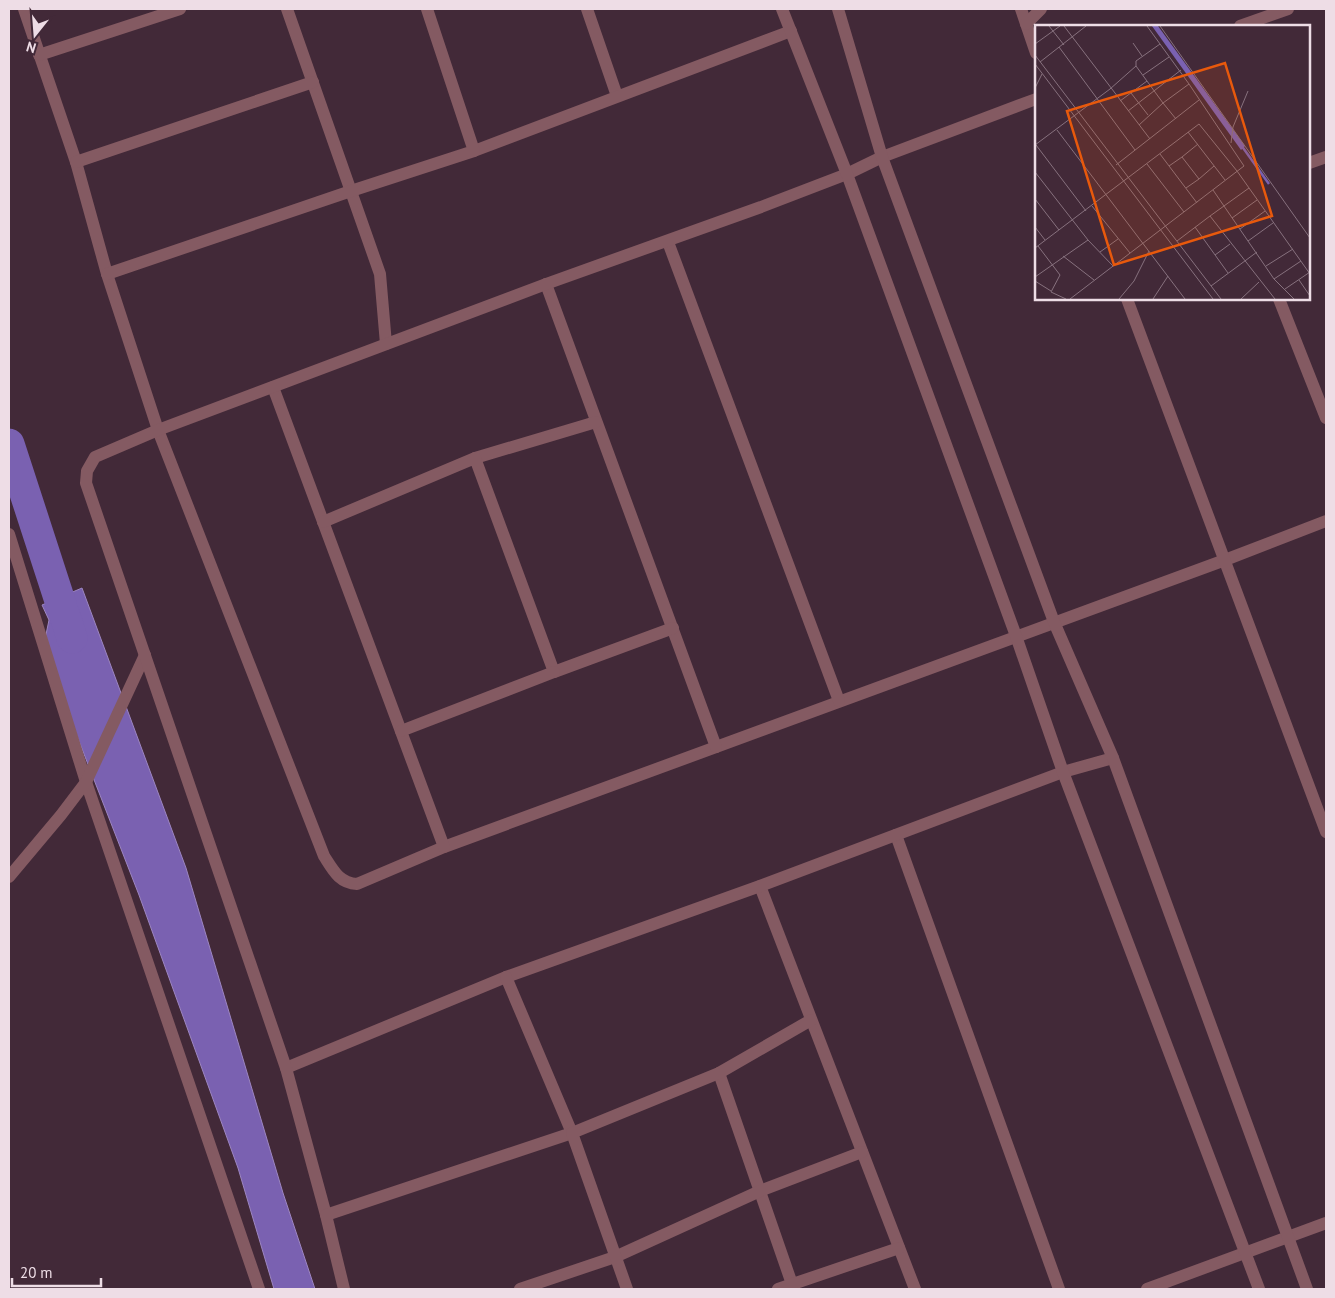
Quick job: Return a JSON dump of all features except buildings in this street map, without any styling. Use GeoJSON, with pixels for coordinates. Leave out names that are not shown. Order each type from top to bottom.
{"type":"FeatureCollection","features":[{"type":"Feature","properties":{"kind":"street"},"geometry":{"type":"LineString","coordinates":[[24,9],[76,162],[107,274],[158,430],[324,856],[335,874],[347,883],[357,884],[444,847],[1225,560],[1326,521]]}},
{"type":"Feature","properties":{"kind":"street"},"geometry":{"type":"LineString","coordinates":[[39,55],[180,9]]}},
{"type":"Feature","properties":{"kind":"street"},"geometry":{"type":"LineString","coordinates":[[287,9],[380,274],[386,344]]}},
{"type":"Feature","properties":{"kind":"street"},"geometry":{"type":"LineString","coordinates":[[427,9],[474,151]]}},
{"type":"Feature","properties":{"kind":"street"},"geometry":{"type":"LineString","coordinates":[[587,9],[617,96]]}},
{"type":"Feature","properties":{"kind":"street"},"geometry":{"type":"LineString","coordinates":[[782,9],[847,174],[1016,636],[1063,772],[1259,1289]]}},
{"type":"Feature","properties":{"kind":"street"},"geometry":{"type":"LineString","coordinates":[[838,9],[882,157],[1054,622],[1113,758],[1307,1289]]}},
{"type":"Feature","properties":{"kind":"street"},"geometry":{"type":"LineString","coordinates":[[1021,9],[1035,51]]}},
{"type":"Feature","properties":{"kind":"street"},"geometry":{"type":"LineString","coordinates":[[1026,24],[1042,9]]}},
{"type":"Feature","properties":{"kind":"street"},"geometry":{"type":"LineString","coordinates":[[1243,25],[1288,9]]}},
{"type":"Feature","properties":{"kind":"street"},"geometry":{"type":"LineString","coordinates":[[107,274],[474,151],[791,31]]}},
{"type":"Feature","properties":{"kind":"street"},"geometry":{"type":"LineString","coordinates":[[76,162],[313,82]]}},
{"type":"Feature","properties":{"kind":"street"},"geometry":{"type":"LineString","coordinates":[[344,1289],[286,1068],[86,483],[87,471],[95,457],[158,430],[386,344],[546,284],[668,242],[847,174],[882,157],[1035,99]]}},
{"type":"Feature","properties":{"kind":"street"},"geometry":{"type":"LineString","coordinates":[[1310,163],[1326,157]]}},
{"type":"Feature","properties":{"kind":"street"},"geometry":{"type":"LineString","coordinates":[[668,242],[839,702]]}},
{"type":"Feature","properties":{"kind":"street"},"geometry":{"type":"LineString","coordinates":[[546,284],[716,747]]}},
{"type":"Feature","properties":{"kind":"street"},"geometry":{"type":"LineString","coordinates":[[1127,300],[1326,832]]}},
{"type":"Feature","properties":{"kind":"street"},"geometry":{"type":"LineString","coordinates":[[1279,300],[1326,418]]}},
{"type":"Feature","properties":{"kind":"street"},"geometry":{"type":"LineString","coordinates":[[273,387],[444,847]]}},
{"type":"Feature","properties":{"kind":"street"},"geometry":{"type":"LineString","coordinates":[[324,522],[475,458],[596,422]]}},
{"type":"Feature","properties":{"kind":"street"},"geometry":{"type":"LineString","coordinates":[[475,458],[554,672]]}},
{"type":"Feature","properties":{"kind":"street"},"geometry":{"type":"LineString","coordinates":[[9,534],[86,782],[259,1289]]}},
{"type":"Feature","properties":{"kind":"street"},"geometry":{"type":"LineString","coordinates":[[401,731],[672,628]]}},
{"type":"Feature","properties":{"kind":"street"},"geometry":{"type":"LineString","coordinates":[[9,878],[62,815],[86,782],[145,655]]}},
{"type":"Feature","properties":{"kind":"street"},"geometry":{"type":"LineString","coordinates":[[286,1068],[506,977],[760,886],[1063,772],[1113,758]]}},
{"type":"Feature","properties":{"kind":"street"},"geometry":{"type":"LineString","coordinates":[[896,835],[1059,1289]]}},
{"type":"Feature","properties":{"kind":"street"},"geometry":{"type":"LineString","coordinates":[[760,886],[915,1289]]}},
{"type":"Feature","properties":{"kind":"street"},"geometry":{"type":"LineString","coordinates":[[506,977],[572,1133],[626,1289]]}},
{"type":"Feature","properties":{"kind":"street"},"geometry":{"type":"LineString","coordinates":[[326,1215],[572,1133],[719,1073],[811,1020]]}},
{"type":"Feature","properties":{"kind":"street"},"geometry":{"type":"LineString","coordinates":[[719,1073],[792,1284]]}},
{"type":"Feature","properties":{"kind":"street"},"geometry":{"type":"LineString","coordinates":[[520,1289],[615,1257],[760,1191],[862,1152]]}},
{"type":"Feature","properties":{"kind":"street"},"geometry":{"type":"LineString","coordinates":[[1147,1289],[1326,1223]]}},
{"type":"Feature","properties":{"kind":"street"},"geometry":{"type":"LineString","coordinates":[[778,1289],[899,1248]]}},
{"type":"Feature","properties":{"kind":"shaded area"},"geometry":{"type":"Polygon","coordinates":[[[82,588],[186,868],[283,1193],[315,1289],[274,1289],[238,1168],[139,895],[43,649],[49,620],[42,605],[82,588]]]}},
{"type":"Feature","properties":{"kind":"waterway"},"geometry":{"type":"LineString","coordinates":[[9,444],[72,638]]}}]}
